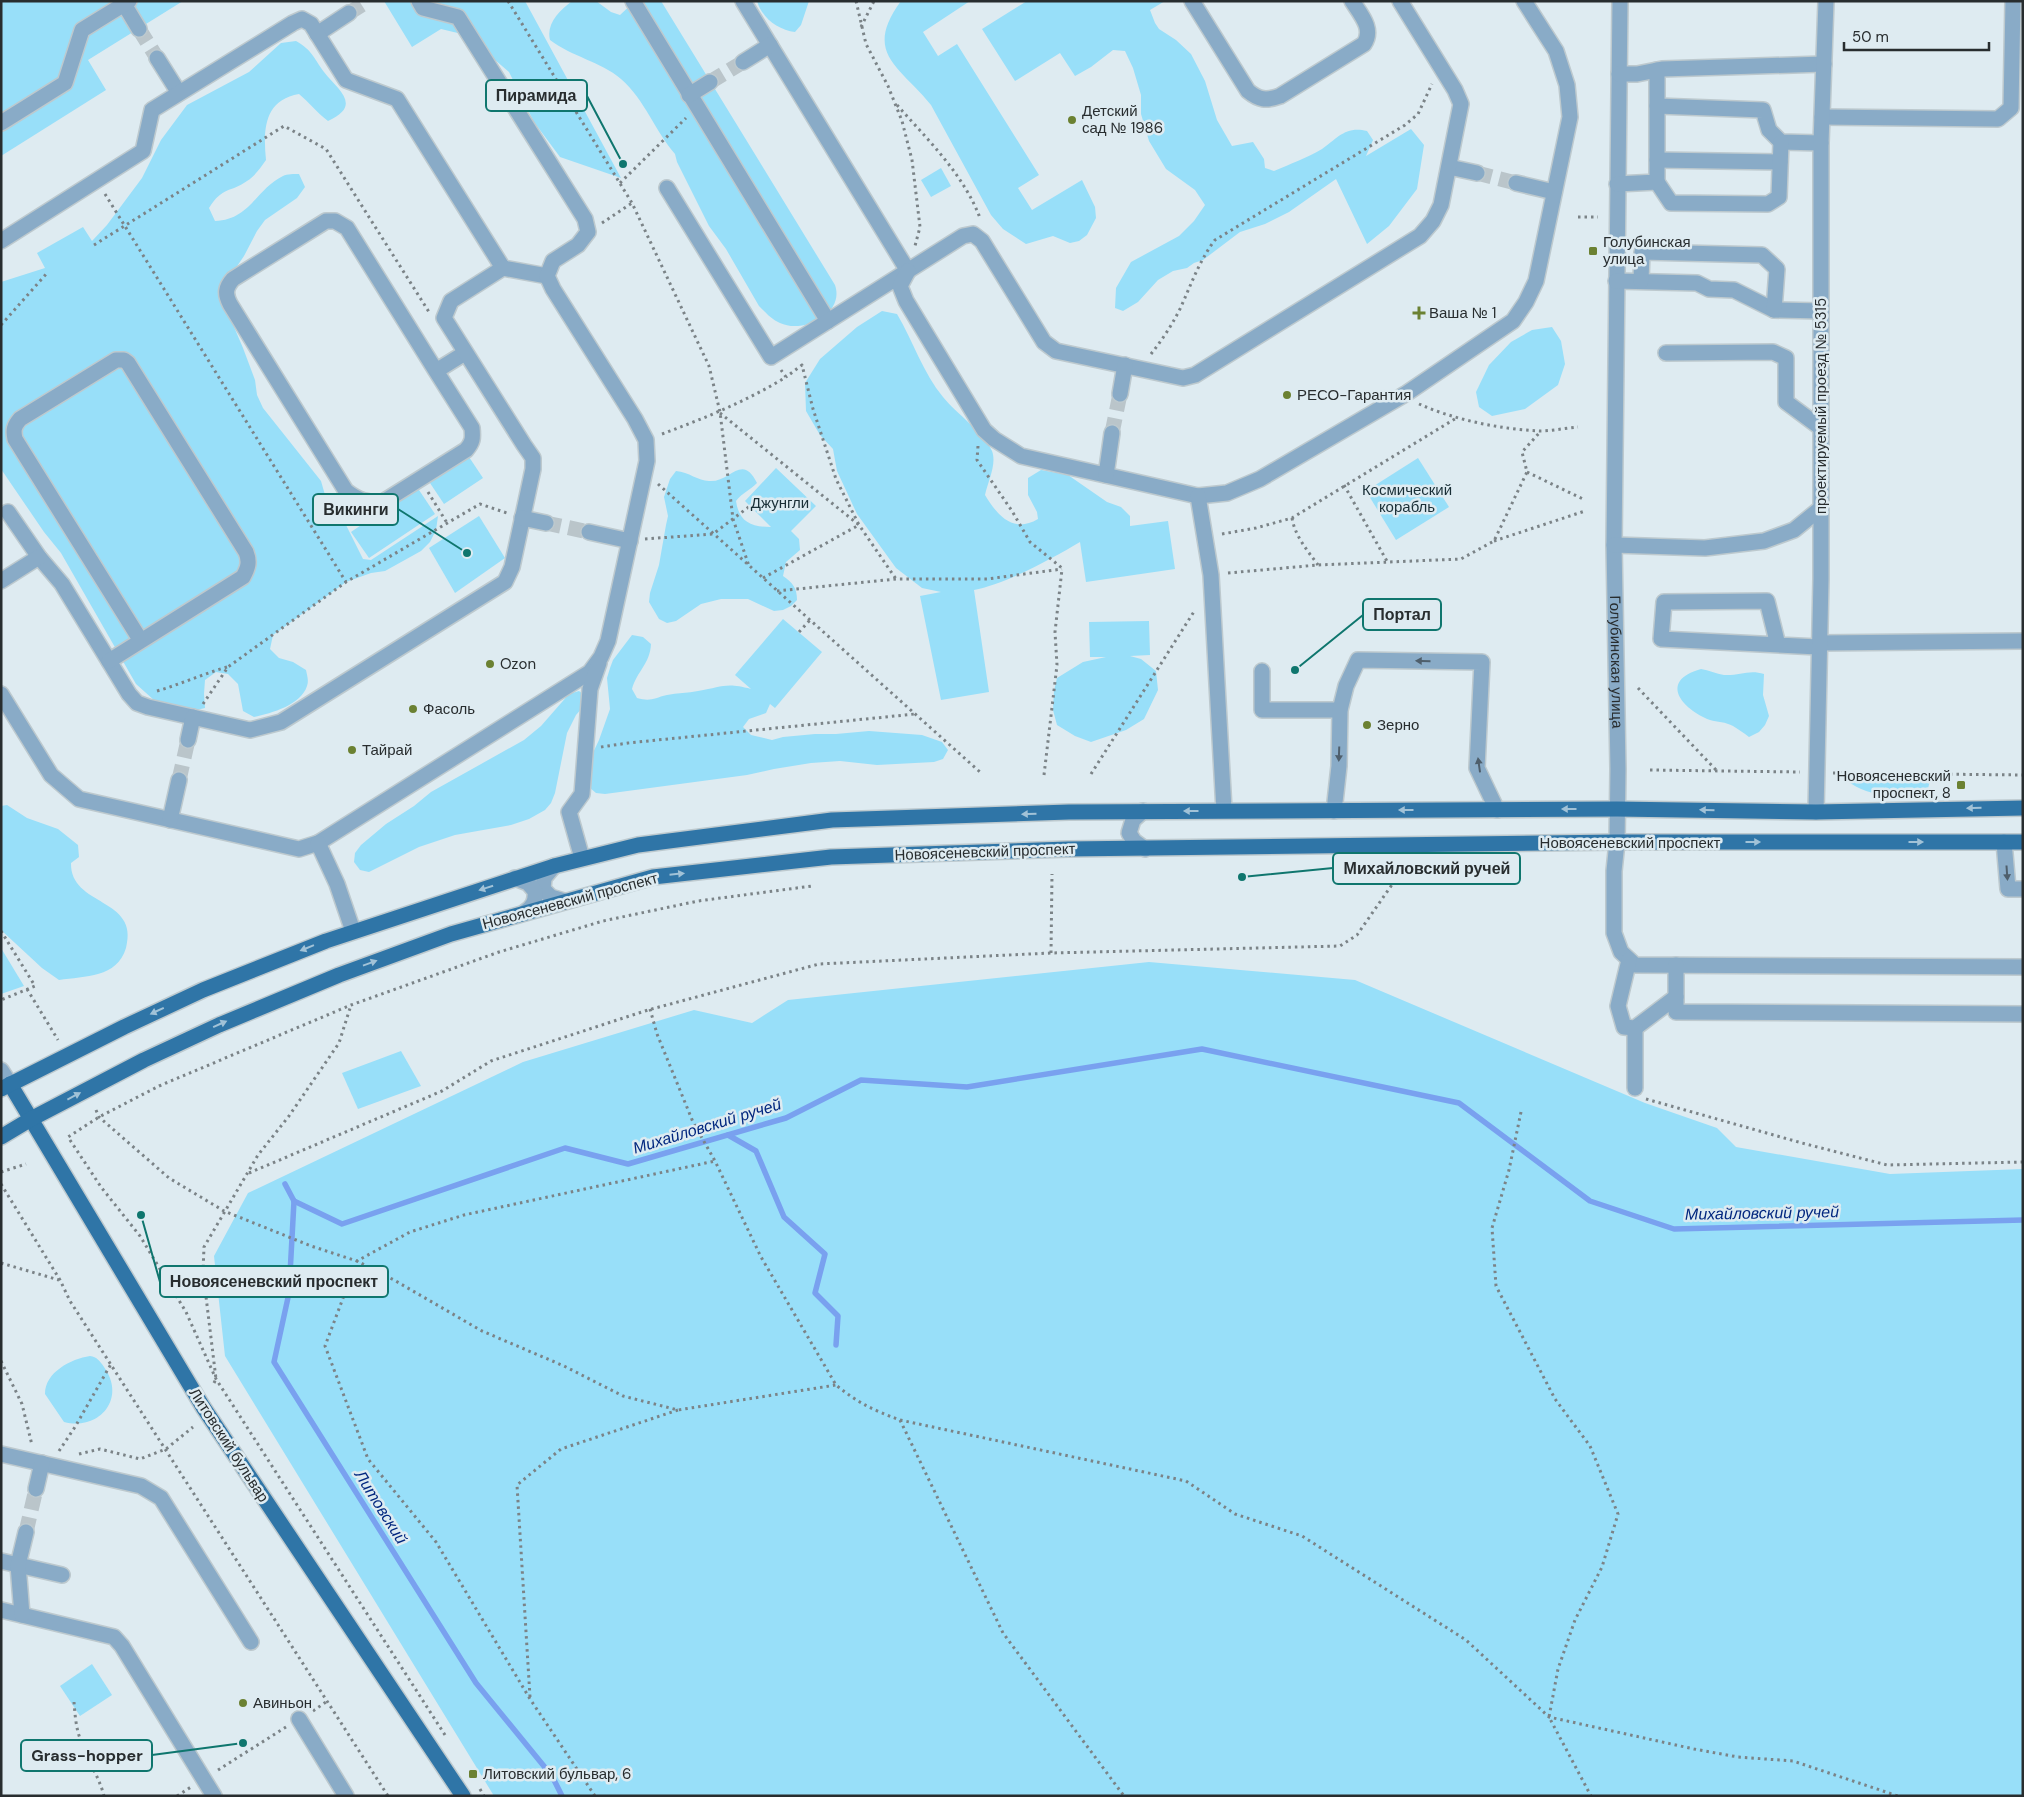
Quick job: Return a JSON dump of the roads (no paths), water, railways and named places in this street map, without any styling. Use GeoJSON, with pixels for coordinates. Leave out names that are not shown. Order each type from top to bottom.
{"type":"FeatureCollection","features":[{"type":"Feature","properties":{"kind":"main road"},"geometry":{"type":"LineString","coordinates":[[6,1087],[203,990],[353,931],[554,866],[638,845],[832,820],[1143,811],[1618,809],[1816,812],[2023,808]]}},
{"type":"Feature","properties":{"kind":"main road","name":"Новоясеневский проспект"},"geometry":{"type":"LineString","coordinates":[[1,1137],[31,1119],[144,1060],[219,1025],[339,975],[451,934],[653,877],[831,857],[1068,849],[1617,842],[2023,842]]}},
{"type":"Feature","properties":{"kind":"main road","name":"Литовский бульвар"},"geometry":{"type":"LineString","coordinates":[[6,1087],[31,1119],[203,1407],[463,1796]]}},
{"type":"Feature","properties":{"kind":"street"},"geometry":{"type":"LineString","coordinates":[[419,1],[423,8],[458,18],[585,219],[588,232],[578,245],[553,262],[547,276],[553,290],[635,419],[646,440],[647,461],[608,641],[590,689],[582,794],[569,812],[582,858]]}},
{"type":"Feature","properties":{"kind":"street"},"geometry":{"type":"LineString","coordinates":[[434,11],[450,1]]}},
{"type":"Feature","properties":{"kind":"street"},"geometry":{"type":"LineString","coordinates":[[633,1],[828,321]]}},
{"type":"Feature","properties":{"kind":"street"},"geometry":{"type":"LineString","coordinates":[[743,1],[908,271]]}},
{"type":"Feature","properties":{"kind":"street"},"geometry":{"type":"LineString","coordinates":[[1192,1],[1248,91],[1257,98],[1267,100],[1280,96],[1364,44],[1368,38],[1368,30],[1352,1]]}},
{"type":"Feature","properties":{"kind":"street"},"geometry":{"type":"LineString","coordinates":[[667,188],[772,357],[963,236],[973,234],[982,241],[1044,342],[1056,351],[1183,378],[1195,375],[1420,236],[1434,221],[1449,167],[1461,104],[1455,90],[1400,1]]}},
{"type":"Feature","properties":{"kind":"street"},"geometry":{"type":"LineString","coordinates":[[908,271],[900,286],[906,301],[984,430],[994,439],[1021,456],[1198,496],[1227,493],[1260,479],[1407,393],[1514,321],[1526,302],[1536,281],[1570,117],[1568,85],[1556,51],[1524,1]]}},
{"type":"Feature","properties":{"kind":"street","name":"Голубинская улица"},"geometry":{"type":"LineString","coordinates":[[1620,1],[1614,545],[1618,809],[1614,871],[1614,934],[1621,952],[1629,960]]}},
{"type":"Feature","properties":{"kind":"street","name":"проектируемый проезд № 5315"},"geometry":{"type":"LineString","coordinates":[[1816,812],[1821,508],[1821,143],[1826,1]]}},
{"type":"Feature","properties":{"kind":"street"},"geometry":{"type":"LineString","coordinates":[[1822,117],[1998,119],[2011,108],[2013,1]]}},
{"type":"Feature","properties":{"kind":"street"},"geometry":{"type":"LineString","coordinates":[[1,123],[65,83],[82,30],[126,3],[139,28]]}},
{"type":"Feature","properties":{"kind":"street"},"geometry":{"type":"LineString","coordinates":[[317,34],[349,14]]}},
{"type":"Feature","properties":{"kind":"street"},"geometry":{"type":"LineString","coordinates":[[1,241],[142,151],[152,110],[293,22],[302,19],[311,24],[346,80],[397,99],[503,268]]}},
{"type":"Feature","properties":{"kind":"street"},"geometry":{"type":"LineString","coordinates":[[744,62],[770,45]]}},
{"type":"Feature","properties":{"kind":"street"},"geometry":{"type":"LineString","coordinates":[[157,58],[179,93]]}},
{"type":"Feature","properties":{"kind":"street"},"geometry":{"type":"LineString","coordinates":[[1619,74],[1637,74],[1657,70],[1824,64]]}},
{"type":"Feature","properties":{"kind":"street"},"geometry":{"type":"LineString","coordinates":[[1657,70],[1658,182],[1671,203],[1768,204],[1779,197],[1781,142]]}},
{"type":"Feature","properties":{"kind":"street"},"geometry":{"type":"LineString","coordinates":[[693,101],[710,82]]}},
{"type":"Feature","properties":{"kind":"street"},"geometry":{"type":"LineString","coordinates":[[1657,106],[1764,110],[1769,130],[1781,142],[1821,143]]}},
{"type":"Feature","properties":{"kind":"street"},"geometry":{"type":"LineString","coordinates":[[1657,160],[1780,162]]}},
{"type":"Feature","properties":{"kind":"street"},"geometry":{"type":"LineString","coordinates":[[1449,167],[1476,174]]}},
{"type":"Feature","properties":{"kind":"street"},"geometry":{"type":"LineString","coordinates":[[1617,184],[1658,182]]}},
{"type":"Feature","properties":{"kind":"street"},"geometry":{"type":"LineString","coordinates":[[1516,183],[1554,192]]}},
{"type":"Feature","properties":{"kind":"street"},"geometry":{"type":"LineString","coordinates":[[326,221],[335,221],[343,224],[436,371],[472,428],[473,438],[471,444],[466,450],[382,502],[368,503],[356,499],[346,491],[230,304],[226,295],[228,286],[233,279],[326,221]]}},
{"type":"Feature","properties":{"kind":"street"},"geometry":{"type":"LineString","coordinates":[[1641,281],[1642,252],[1762,255],[1777,269],[1774,310]]}},
{"type":"Feature","properties":{"kind":"street"},"geometry":{"type":"LineString","coordinates":[[4,510],[62,584],[137,703],[193,718],[250,730],[282,722],[505,582],[512,567],[533,469],[533,458],[444,318],[451,301],[503,268],[547,276]]}},
{"type":"Feature","properties":{"kind":"street"},"geometry":{"type":"LineString","coordinates":[[1616,281],[1697,283],[1709,289],[1734,290],[1774,310],[1821,310]]}},
{"type":"Feature","properties":{"kind":"street"},"geometry":{"type":"LineString","coordinates":[[1666,353],[1773,352],[1786,358],[1786,402],[1821,428]]}},
{"type":"Feature","properties":{"kind":"street"},"geometry":{"type":"LineString","coordinates":[[436,371],[465,353]]}},
{"type":"Feature","properties":{"kind":"street"},"geometry":{"type":"LineString","coordinates":[[109,661],[141,641],[243,577],[248,568],[248,559],[128,363],[120,359],[20,419],[16,424],[14,432],[15,439],[141,641]]}},
{"type":"Feature","properties":{"kind":"street"},"geometry":{"type":"LineString","coordinates":[[1120,394],[1125,365]]}},
{"type":"Feature","properties":{"kind":"street"},"geometry":{"type":"LineString","coordinates":[[1106,475],[1112,433]]}},
{"type":"Feature","properties":{"kind":"street"},"geometry":{"type":"LineString","coordinates":[[1198,496],[1211,575],[1224,810]]}},
{"type":"Feature","properties":{"kind":"street"},"geometry":{"type":"LineString","coordinates":[[1614,545],[1705,548],[1764,541],[1794,530],[1821,508]]}},
{"type":"Feature","properties":{"kind":"street"},"geometry":{"type":"LineString","coordinates":[[522,518],[546,523]]}},
{"type":"Feature","properties":{"kind":"street"},"geometry":{"type":"LineString","coordinates":[[589,532],[630,541]]}},
{"type":"Feature","properties":{"kind":"street"},"geometry":{"type":"LineString","coordinates":[[1,581],[39,557]]}},
{"type":"Feature","properties":{"kind":"street"},"geometry":{"type":"LineString","coordinates":[[1778,644],[1767,601],[1664,602],[1661,639],[1778,644],[1818,645],[2021,641]]}},
{"type":"Feature","properties":{"kind":"street"},"geometry":{"type":"LineString","coordinates":[[1,694],[51,775],[79,799],[299,849],[318,844],[590,672],[601,656]]}},
{"type":"Feature","properties":{"kind":"street"},"geometry":{"type":"LineString","coordinates":[[1334,811],[1339,766],[1340,710],[1346,686],[1358,660],[1482,662],[1477,768],[1497,810]]}},
{"type":"Feature","properties":{"kind":"street"},"geometry":{"type":"LineString","coordinates":[[1262,671],[1262,710],[1340,710]]}},
{"type":"Feature","properties":{"kind":"street"},"geometry":{"type":"LineString","coordinates":[[188,740],[193,718]]}},
{"type":"Feature","properties":{"kind":"street"},"geometry":{"type":"LineString","coordinates":[[170,820],[179,780]]}},
{"type":"Feature","properties":{"kind":"street"},"geometry":{"type":"LineString","coordinates":[[1143,811],[1133,820],[1129,833],[1134,841],[1145,849]]}},
{"type":"Feature","properties":{"kind":"street"},"geometry":{"type":"LineString","coordinates":[[2004,842],[2008,889],[2023,889]]}},
{"type":"Feature","properties":{"kind":"street"},"geometry":{"type":"LineString","coordinates":[[318,844],[337,884],[353,931]]}},
{"type":"Feature","properties":{"kind":"street"},"geometry":{"type":"LineString","coordinates":[[554,866],[544,878],[543,889],[551,897],[564,901]]}},
{"type":"Feature","properties":{"kind":"street"},"geometry":{"type":"LineString","coordinates":[[515,878],[528,883],[535,891],[534,902],[531,908],[525,912]]}},
{"type":"Feature","properties":{"kind":"street"},"geometry":{"type":"LineString","coordinates":[[1676,997],[1635,1028],[1624,1028],[1618,1006],[1629,960],[1636,965],[2023,967]]}},
{"type":"Feature","properties":{"kind":"street"},"geometry":{"type":"LineString","coordinates":[[1676,965],[1676,1012],[2023,1014]]}},
{"type":"Feature","properties":{"kind":"street"},"geometry":{"type":"LineString","coordinates":[[1635,1028],[1635,1088]]}},
{"type":"Feature","properties":{"kind":"street"},"geometry":{"type":"LineString","coordinates":[[1,1070],[6,1087]]}},
{"type":"Feature","properties":{"kind":"street"},"geometry":{"type":"LineString","coordinates":[[1,1454],[141,1486],[161,1498],[251,1642]]}},
{"type":"Feature","properties":{"kind":"street"},"geometry":{"type":"LineString","coordinates":[[36,1462],[36,1490]]}},
{"type":"Feature","properties":{"kind":"street"},"geometry":{"type":"LineString","coordinates":[[22,1614],[18,1564],[26,1532]]}},
{"type":"Feature","properties":{"kind":"street"},"geometry":{"type":"LineString","coordinates":[[1,1561],[62,1575]]}},
{"type":"Feature","properties":{"kind":"street"},"geometry":{"type":"LineString","coordinates":[[1,1610],[114,1637],[122,1646],[214,1796]]}},
{"type":"Feature","properties":{"kind":"street"},"geometry":{"type":"LineString","coordinates":[[299,1719],[346,1796]]}},
{"type":"Feature","properties":{"kind":"waterway","name":"Михайловский ручей"},"geometry":{"type":"LineString","coordinates":[[294,1201],[342,1224],[565,1148],[628,1164],[786,1118],[861,1080],[967,1087],[1202,1049],[1459,1103],[1590,1201],[1674,1229],[2023,1220]]}},
{"type":"Feature","properties":{"kind":"waterway"},"geometry":{"type":"LineString","coordinates":[[728,1135],[756,1151],[784,1217],[825,1254],[815,1293],[838,1316],[836,1345]]}},
{"type":"Feature","properties":{"kind":"waterway"},"geometry":{"type":"LineString","coordinates":[[285,1184],[294,1201]]}},
{"type":"Feature","properties":{"kind":"waterway","name":"Литовский"},"geometry":{"type":"LineString","coordinates":[[294,1201],[289,1293],[274,1362],[476,1683],[552,1776],[562,1796]]}},
{"type":"Feature","properties":{"kind":"tunnel"},"geometry":{"type":"LineString","coordinates":[[349,13],[368,1]]}},
{"type":"Feature","properties":{"kind":"tunnel"},"geometry":{"type":"LineString","coordinates":[[139,29],[157,58]]}},
{"type":"Feature","properties":{"kind":"tunnel"},"geometry":{"type":"LineString","coordinates":[[710,82],[743,62]]}},
{"type":"Feature","properties":{"kind":"tunnel"},"geometry":{"type":"LineString","coordinates":[[1477,173],[1516,183]]}},
{"type":"Feature","properties":{"kind":"tunnel"},"geometry":{"type":"LineString","coordinates":[[1112,433],[1120,394]]}},
{"type":"Feature","properties":{"kind":"tunnel"},"geometry":{"type":"LineString","coordinates":[[546,523],[589,532]]}},
{"type":"Feature","properties":{"kind":"tunnel"},"geometry":{"type":"LineString","coordinates":[[179,780],[188,740]]}},
{"type":"Feature","properties":{"kind":"tunnel"},"geometry":{"type":"LineString","coordinates":[[26,1532],[36,1489]]}},
{"type":"Feature","properties":{"kind":"place","name":"Детский сад № 1986"},"geometry":{"type":"Point","coordinates":[1072,120]}},
{"type":"Feature","properties":{"kind":"place","name":"Пирамида"},"geometry":{"type":"Point","coordinates":[623,164]}},
{"type":"Feature","properties":{"kind":"place","name":"Голубинская улица"},"geometry":{"type":"Point","coordinates":[1593,251]}},
{"type":"Feature","properties":{"kind":"place","name":"Ваша № 1"},"geometry":{"type":"Point","coordinates":[1419,313]}},
{"type":"Feature","properties":{"kind":"place","name":"РЕСО-Гарантия"},"geometry":{"type":"Point","coordinates":[1287,395]}},
{"type":"Feature","properties":{"kind":"place","name":"Викинги"},"geometry":{"type":"Point","coordinates":[467,553]}},
{"type":"Feature","properties":{"kind":"place","name":"Ozon"},"geometry":{"type":"Point","coordinates":[490,664]}},
{"type":"Feature","properties":{"kind":"place","name":"Портал"},"geometry":{"type":"Point","coordinates":[1295,670]}},
{"type":"Feature","properties":{"kind":"place","name":"Фасоль"},"geometry":{"type":"Point","coordinates":[413,709]}},
{"type":"Feature","properties":{"kind":"place","name":"Зерно"},"geometry":{"type":"Point","coordinates":[1367,725]}},
{"type":"Feature","properties":{"kind":"place","name":"Тайрай"},"geometry":{"type":"Point","coordinates":[352,750]}},
{"type":"Feature","properties":{"kind":"place","name":"Новоясеневский проспект, 8"},"geometry":{"type":"Point","coordinates":[1961,785]}},
{"type":"Feature","properties":{"kind":"place","name":"Михайловский ручей"},"geometry":{"type":"Point","coordinates":[1242,877]}},
{"type":"Feature","properties":{"kind":"place","name":"Новоясеневский проспект"},"geometry":{"type":"Point","coordinates":[141,1215]}},
{"type":"Feature","properties":{"kind":"place","name":"Авиньон"},"geometry":{"type":"Point","coordinates":[243,1703]}},
{"type":"Feature","properties":{"kind":"place","name":"Grass-hopper"},"geometry":{"type":"Point","coordinates":[243,1743]}},
{"type":"Feature","properties":{"kind":"place","name":"Литовский бульвар, 6"},"geometry":{"type":"Point","coordinates":[473,1774]}},
{"type":"Feature","properties":{"kind":"park label","name":"Космический корабль"},"geometry":{"type":"Point","coordinates":[1407,498]}},
{"type":"Feature","properties":{"kind":"park label","name":"Джунгли"},"geometry":{"type":"Point","coordinates":[780,503]}}]}
